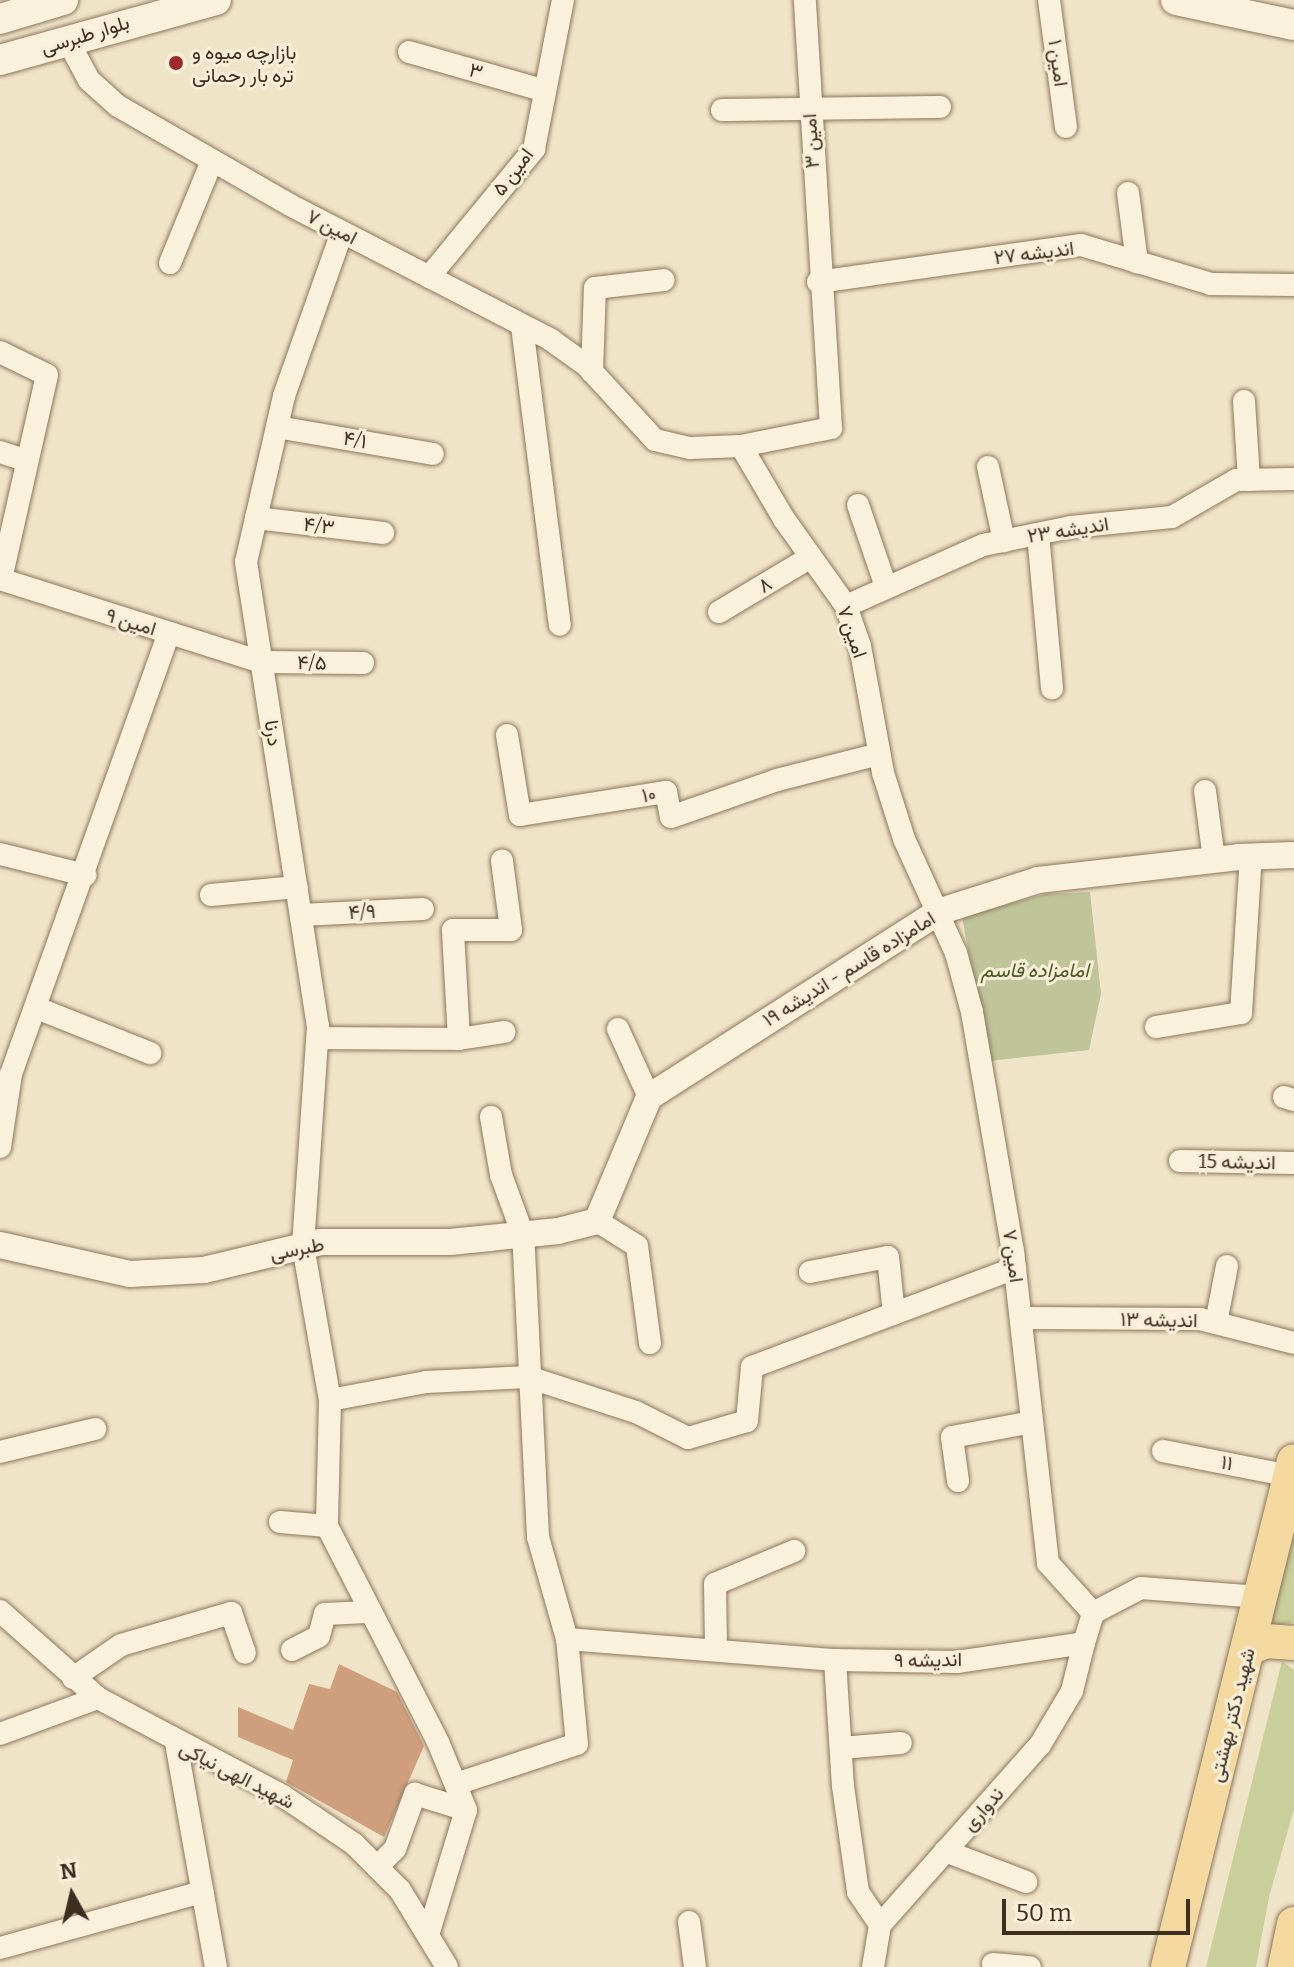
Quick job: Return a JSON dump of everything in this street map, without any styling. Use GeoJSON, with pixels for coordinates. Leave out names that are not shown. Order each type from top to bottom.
{"type":"FeatureCollection","features":[{"type":"Feature","properties":{"kind":"main road","name":"بلوار طبرسی"},"geometry":{"type":"LineString","coordinates":[[0,19],[63,0]]}},
{"type":"Feature","properties":{"kind":"main road","name":"بلوار طبرسی"},"geometry":{"type":"LineString","coordinates":[[0,60],[216,0]]}},
{"type":"Feature","properties":{"kind":"main road"},"geometry":{"type":"LineString","coordinates":[[1176,0],[1294,25]]}},
{"type":"Feature","properties":{"kind":"main road","name":"شهید دکتر بهشتی"},"geometry":{"type":"LineString","coordinates":[[1168,1967],[1292,1469]]}},
{"type":"Feature","properties":{"kind":"main road"},"geometry":{"type":"LineString","coordinates":[[1249,1648],[1266,1641],[1294,1643]]}},
{"type":"Feature","properties":{"kind":"main road"},"geometry":{"type":"LineString","coordinates":[[1285,1967],[1294,1924]]}},
{"type":"Feature","properties":{"kind":"street","name":"امین ۵"},"geometry":{"type":"LineString","coordinates":[[429,277],[534,149],[542,90],[563,0]]}},
{"type":"Feature","properties":{"kind":"street","name":"امین ۳"},"geometry":{"type":"LineString","coordinates":[[741,446],[831,428],[818,282],[805,0]]}},
{"type":"Feature","properties":{"kind":"street","name":"امین ۱"},"geometry":{"type":"LineString","coordinates":[[1049,0],[1066,127]]}},
{"type":"Feature","properties":{"kind":"street","name":"امین ۷"},"geometry":{"type":"LineString","coordinates":[[68,41],[89,80],[118,106],[342,232],[522,326],[592,372],[655,440],[690,448],[741,446],[846,606],[860,646],[879,754],[904,839],[938,912],[972,1012],[1015,1268],[1048,1563],[1093,1613]]}},
{"type":"Feature","properties":{"kind":"street","name":"۳"},"geometry":{"type":"LineString","coordinates":[[409,52],[542,90]]}},
{"type":"Feature","properties":{"kind":"street"},"geometry":{"type":"LineString","coordinates":[[722,110],[940,107]]}},
{"type":"Feature","properties":{"kind":"street"},"geometry":{"type":"LineString","coordinates":[[170,263],[212,161]]}},
{"type":"Feature","properties":{"kind":"street"},"geometry":{"type":"LineString","coordinates":[[1128,193],[1137,262]]}},
{"type":"Feature","properties":{"kind":"street","name":"درنا"},"geometry":{"type":"LineString","coordinates":[[327,1526],[330,1400],[303,1246],[318,1038],[246,562],[277,427],[342,232]]}},
{"type":"Feature","properties":{"kind":"street","name":"اندیشه ۲۷"},"geometry":{"type":"LineString","coordinates":[[818,282],[1081,245],[1211,284],[1294,285]]}},
{"type":"Feature","properties":{"kind":"street"},"geometry":{"type":"LineString","coordinates":[[592,372],[595,288],[664,280]]}},
{"type":"Feature","properties":{"kind":"street"},"geometry":{"type":"LineString","coordinates":[[522,326],[560,625]]}},
{"type":"Feature","properties":{"kind":"street"},"geometry":{"type":"LineString","coordinates":[[0,352],[47,375],[0,579]]}},
{"type":"Feature","properties":{"kind":"street"},"geometry":{"type":"LineString","coordinates":[[1244,401],[1249,480]]}},
{"type":"Feature","properties":{"kind":"street","name":"۴/۱"},"geometry":{"type":"LineString","coordinates":[[277,427],[433,454]]}},
{"type":"Feature","properties":{"kind":"street"},"geometry":{"type":"LineString","coordinates":[[0,452],[27,461]]}},
{"type":"Feature","properties":{"kind":"street"},"geometry":{"type":"LineString","coordinates":[[988,467],[1004,541]]}},
{"type":"Feature","properties":{"kind":"street","name":"اندیشه ۲۳"},"geometry":{"type":"LineString","coordinates":[[846,606],[1004,541],[1172,517],[1236,480],[1294,479]]}},
{"type":"Feature","properties":{"kind":"street"},"geometry":{"type":"LineString","coordinates":[[858,505],[886,587]]}},
{"type":"Feature","properties":{"kind":"street","name":"۴/۳"},"geometry":{"type":"LineString","coordinates":[[256,518],[383,533]]}},
{"type":"Feature","properties":{"kind":"street"},"geometry":{"type":"LineString","coordinates":[[1038,534],[1052,688]]}},
{"type":"Feature","properties":{"kind":"street","name":"۸"},"geometry":{"type":"LineString","coordinates":[[719,612],[811,557]]}},
{"type":"Feature","properties":{"kind":"street","name":"امین ۹"},"geometry":{"type":"LineString","coordinates":[[0,579],[262,662]]}},
{"type":"Feature","properties":{"kind":"street"},"geometry":{"type":"LineString","coordinates":[[0,1147],[11,1074],[85,875],[169,633]]}},
{"type":"Feature","properties":{"kind":"street","name":"۴/۵"},"geometry":{"type":"LineString","coordinates":[[262,662],[363,663]]}},
{"type":"Feature","properties":{"kind":"street","name":"۱۰"},"geometry":{"type":"LineString","coordinates":[[507,735],[520,815],[666,792],[671,817],[777,780],[879,754]]}},
{"type":"Feature","properties":{"kind":"street"},"geometry":{"type":"LineString","coordinates":[[1205,791],[1214,859]]}},
{"type":"Feature","properties":{"kind":"street"},"geometry":{"type":"LineString","coordinates":[[0,854],[85,875]]}},
{"type":"Feature","properties":{"kind":"street","name":"امامزاده قاسم - اندیشه ۱۹"},"geometry":{"type":"LineString","coordinates":[[649,1097],[938,912],[1038,880],[1214,859],[1294,855]]}},
{"type":"Feature","properties":{"kind":"street"},"geometry":{"type":"LineString","coordinates":[[1156,1027],[1241,1013],[1251,856]]}},
{"type":"Feature","properties":{"kind":"street"},"geometry":{"type":"LineString","coordinates":[[459,1039],[453,930],[511,930],[502,861]]}},
{"type":"Feature","properties":{"kind":"street"},"geometry":{"type":"LineString","coordinates":[[211,895],[297,887]]}},
{"type":"Feature","properties":{"kind":"street","name":"۴/۹"},"geometry":{"type":"LineString","coordinates":[[301,915],[423,909]]}},
{"type":"Feature","properties":{"kind":"street"},"geometry":{"type":"LineString","coordinates":[[37,1008],[150,1053]]}},
{"type":"Feature","properties":{"kind":"street"},"geometry":{"type":"LineString","coordinates":[[618,1029],[649,1097],[597,1221],[637,1246],[650,1343]]}},
{"type":"Feature","properties":{"kind":"street"},"geometry":{"type":"LineString","coordinates":[[318,1038],[459,1039],[504,1032]]}},
{"type":"Feature","properties":{"kind":"street"},"geometry":{"type":"LineString","coordinates":[[456,1784],[577,1744],[567,1639],[538,1537],[523,1235],[501,1175],[491,1117]]}},
{"type":"Feature","properties":{"kind":"street","name":"اندیشه 15"},"geometry":{"type":"LineString","coordinates":[[1180,1161],[1294,1163]]}},
{"type":"Feature","properties":{"kind":"street","name":"طبرسی"},"geometry":{"type":"LineString","coordinates":[[0,1245],[130,1274],[204,1270],[303,1246],[450,1242],[523,1235],[597,1221]]}},
{"type":"Feature","properties":{"kind":"street"},"geometry":{"type":"LineString","coordinates":[[810,1272],[888,1257],[894,1314]]}},
{"type":"Feature","properties":{"kind":"street"},"geometry":{"type":"LineString","coordinates":[[1216,1323],[1227,1266]]}},
{"type":"Feature","properties":{"kind":"street"},"geometry":{"type":"LineString","coordinates":[[330,1400],[426,1382],[528,1377],[636,1412],[688,1438],[747,1421],[752,1367],[1015,1268]]}},
{"type":"Feature","properties":{"kind":"street","name":"اندیشه ۱۳"},"geometry":{"type":"LineString","coordinates":[[1021,1318],[1216,1323],[1294,1343]]}},
{"type":"Feature","properties":{"kind":"street"},"geometry":{"type":"LineString","coordinates":[[958,1481],[952,1437],[1032,1422]]}},
{"type":"Feature","properties":{"kind":"street"},"geometry":{"type":"LineString","coordinates":[[0,1452],[95,1429]]}},
{"type":"Feature","properties":{"kind":"street","name":"۱۱"},"geometry":{"type":"LineString","coordinates":[[1163,1451],[1292,1469]]}},
{"type":"Feature","properties":{"kind":"street"},"geometry":{"type":"LineString","coordinates":[[280,1522],[327,1526],[367,1612],[456,1784],[466,1810],[428,1935]]}},
{"type":"Feature","properties":{"kind":"street"},"geometry":{"type":"LineString","coordinates":[[716,1647],[715,1584],[794,1551]]}},
{"type":"Feature","properties":{"kind":"street"},"geometry":{"type":"LineString","coordinates":[[1084,1643],[1093,1613],[1141,1588],[1260,1597]]}},
{"type":"Feature","properties":{"kind":"street"},"geometry":{"type":"LineString","coordinates":[[292,1650],[319,1636],[325,1614],[367,1612]]}},
{"type":"Feature","properties":{"kind":"street"},"geometry":{"type":"LineString","coordinates":[[73,1678],[121,1645],[231,1613],[245,1653]]}},
{"type":"Feature","properties":{"kind":"street","name":"شهید الهی نیاکی"},"geometry":{"type":"LineString","coordinates":[[3,1620],[98,1698],[176,1743],[283,1796],[354,1844],[400,1890],[447,1967]]}},
{"type":"Feature","properties":{"kind":"street","name":"اندیشه ۹"},"geometry":{"type":"LineString","coordinates":[[567,1639],[716,1647],[835,1660],[957,1662],[1084,1643]]}},
{"type":"Feature","properties":{"kind":"street","name":"ندواری"},"geometry":{"type":"LineString","coordinates":[[880,1925],[1040,1745],[1072,1691],[1084,1643]]}},
{"type":"Feature","properties":{"kind":"street"},"geometry":{"type":"LineString","coordinates":[[835,1660],[841,1748],[858,1892],[880,1925],[873,1967]]}},
{"type":"Feature","properties":{"kind":"street"},"geometry":{"type":"LineString","coordinates":[[0,1734],[98,1698]]}},
{"type":"Feature","properties":{"kind":"street"},"geometry":{"type":"LineString","coordinates":[[176,1743],[216,1967]]}},
{"type":"Feature","properties":{"kind":"street"},"geometry":{"type":"LineString","coordinates":[[841,1748],[901,1743]]}},
{"type":"Feature","properties":{"kind":"street"},"geometry":{"type":"LineString","coordinates":[[377,1867],[395,1849],[415,1794],[466,1810]]}},
{"type":"Feature","properties":{"kind":"street"},"geometry":{"type":"LineString","coordinates":[[945,1851],[1026,1882]]}},
{"type":"Feature","properties":{"kind":"street"},"geometry":{"type":"LineString","coordinates":[[0,1948],[202,1892]]}},
{"type":"Feature","properties":{"kind":"street"},"geometry":{"type":"LineString","coordinates":[[689,1922],[695,1967]]}},
{"type":"Feature","properties":{"kind":"street"},"geometry":{"type":"LineString","coordinates":[[993,1964],[1030,1967]]}},
{"type":"Feature","properties":{"kind":"green space","name":"امامزاده قاسم"},"geometry":{"type":"Polygon","coordinates":[[[1090,892],[1101,994],[1089,1050],[989,1061],[962,917],[1045,894],[1090,892]]]}},
{"type":"Feature","properties":{"kind":"green space"},"geometry":{"type":"Polygon","coordinates":[[[1294,1517],[1294,1622],[1266,1628],[1294,1517]]]}},
{"type":"Feature","properties":{"kind":"green space"},"geometry":{"type":"Polygon","coordinates":[[[1282,1661],[1294,1670],[1294,1809],[1269,1897],[1256,1967],[1206,1967],[1282,1661]]]}},
{"type":"Feature","properties":{"kind":"building"},"geometry":{"type":"Polygon","coordinates":[[[339,1664],[397,1692],[424,1746],[384,1837],[286,1782],[293,1760],[238,1737],[238,1707],[293,1730],[309,1684],[330,1689],[339,1664]]]}},
{"type":"Feature","properties":{"kind":"place","name":"بازارچه میوه و تره بار رحمانی"},"geometry":{"type":"Point","coordinates":[176,63]}}]}
